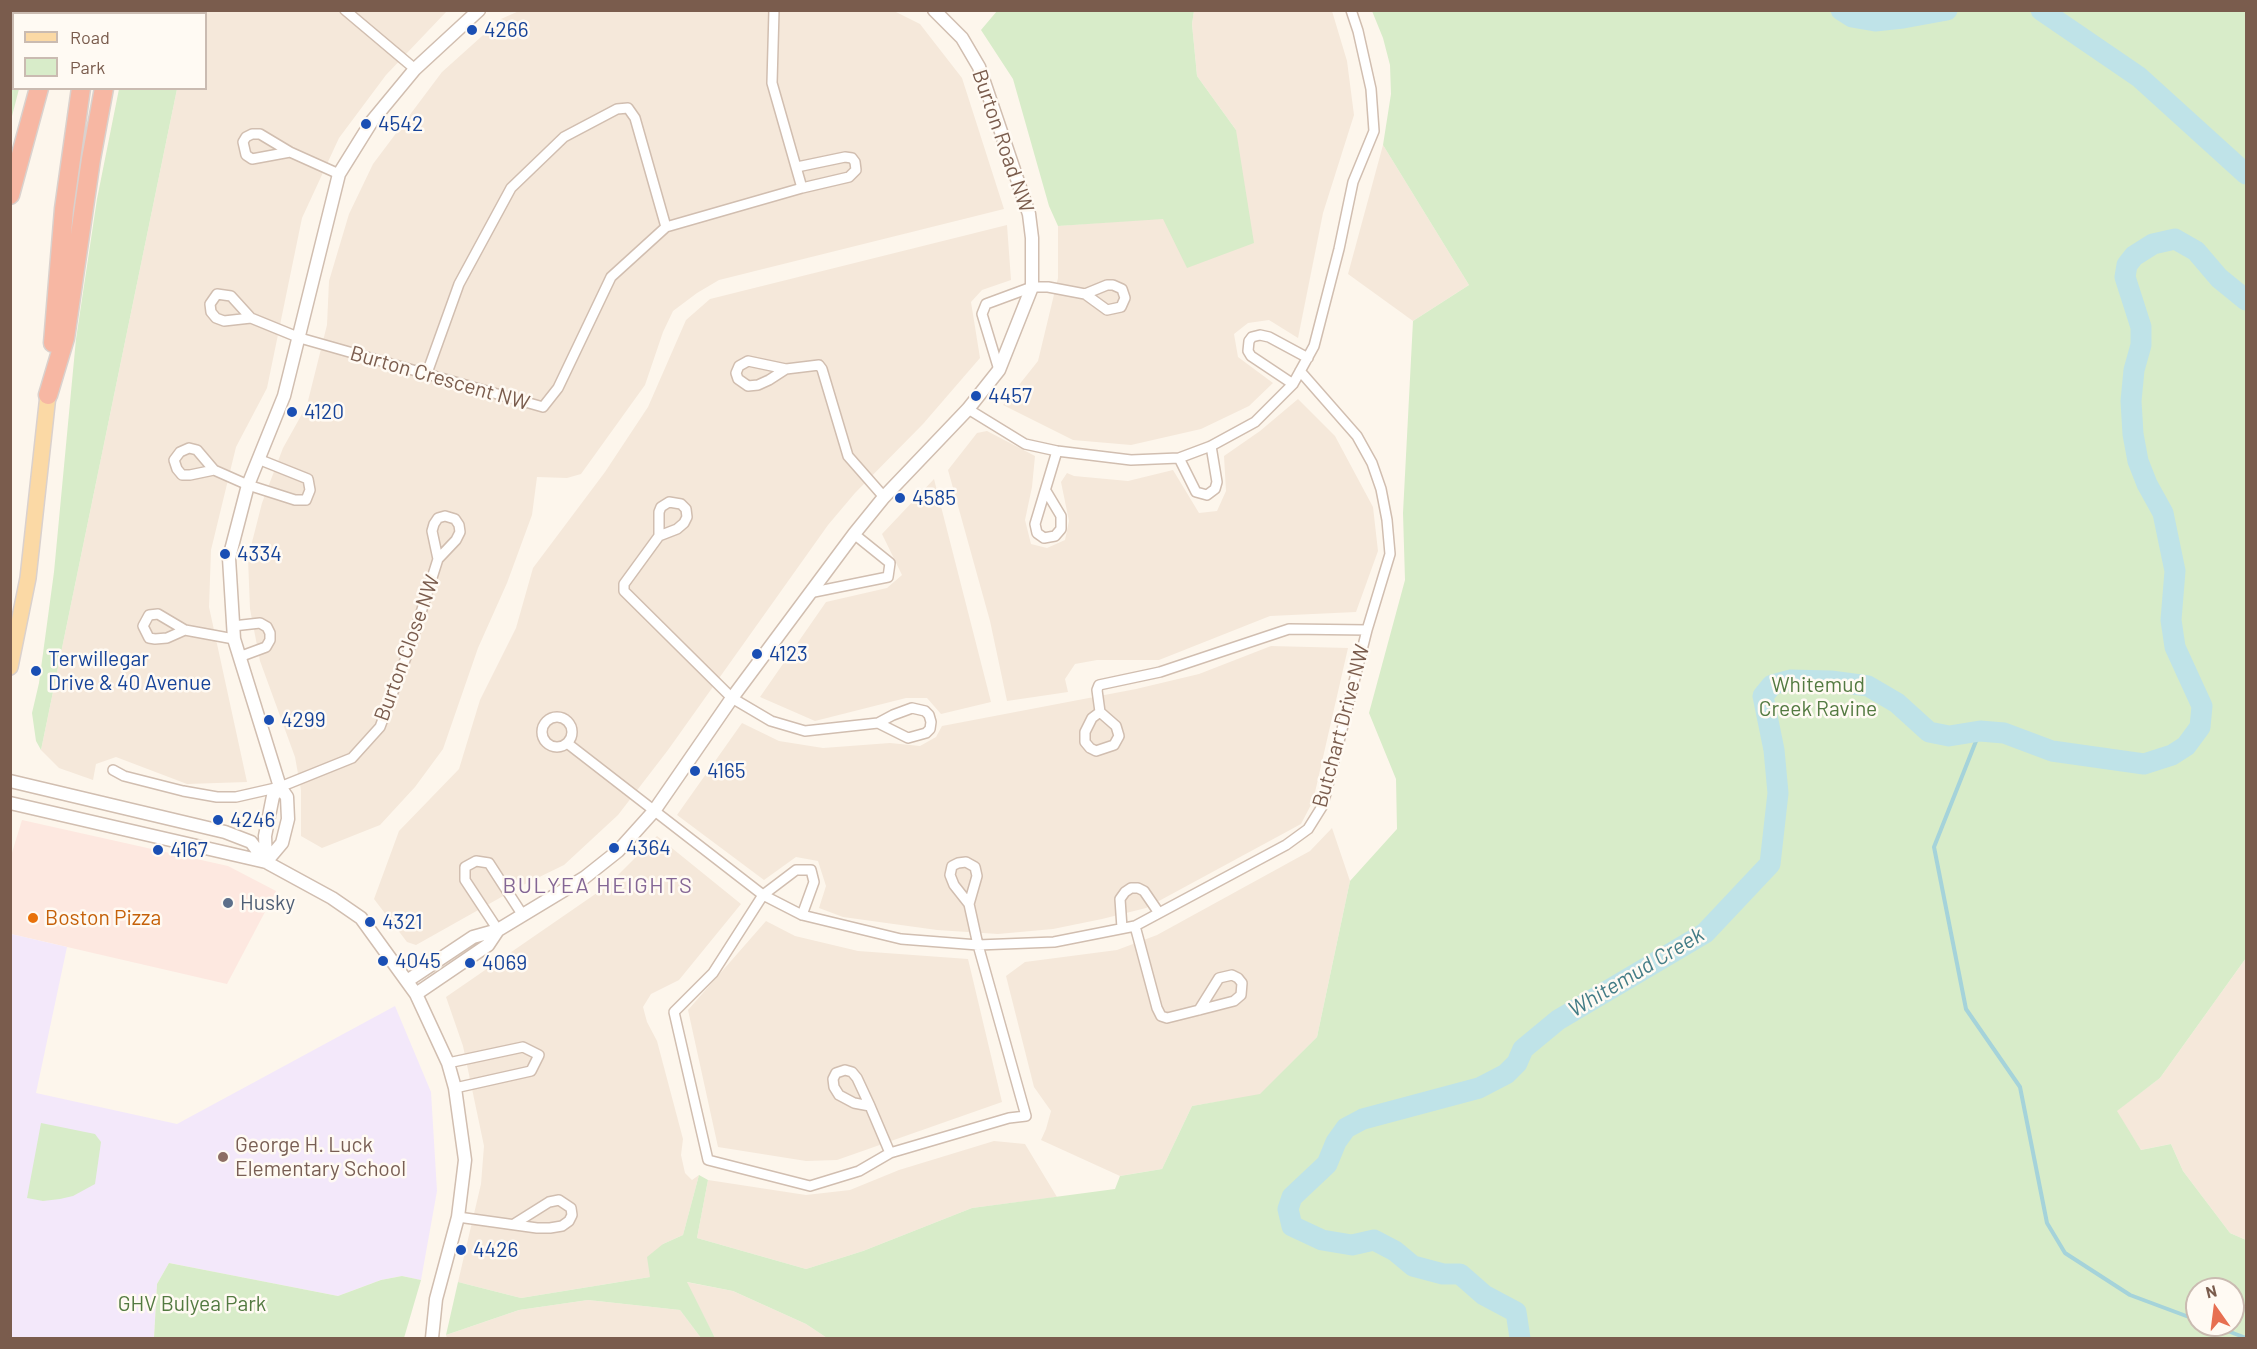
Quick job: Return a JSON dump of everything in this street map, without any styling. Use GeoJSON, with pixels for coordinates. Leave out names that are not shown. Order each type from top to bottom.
{"type":"FeatureCollection","features":[{"type":"Feature","properties":{"kind":"highway"},"geometry":{"type":"LineString","coordinates":[[10,195],[38,90]]}},
{"type":"Feature","properties":{"kind":"highway"},"geometry":{"type":"LineString","coordinates":[[48,395],[64,209],[81,90]]}},
{"type":"Feature","properties":{"kind":"highway"},"geometry":{"type":"LineString","coordinates":[[48,395],[65,338],[104,90]]}},
{"type":"Feature","properties":{"kind":"main road"},"geometry":{"type":"LineString","coordinates":[[10,667],[28,578],[48,395]]}},
{"type":"Feature","properties":{"kind":"street"},"geometry":{"type":"LineString","coordinates":[[345,10],[415,69]]}},
{"type":"Feature","properties":{"kind":"street"},"geometry":{"type":"LineString","coordinates":[[266,862],[282,843],[288,819],[287,797],[280,787],[234,639],[229,558],[248,485],[284,396],[339,174],[372,122],[415,69],[478,10]]}},
{"type":"Feature","properties":{"kind":"street"},"geometry":{"type":"LineString","coordinates":[[774,10],[772,83],[802,188]]}},
{"type":"Feature","properties":{"kind":"street","name":"Burton Road NW"},"geometry":{"type":"LineString","coordinates":[[406,981],[473,937],[498,930],[584,878],[618,851],[654,811],[732,698],[854,534],[884,497],[968,409],[999,370],[1032,287],[1032,238],[1029,214],[979,67],[962,38],[934,10]]}},
{"type":"Feature","properties":{"kind":"street"},"geometry":{"type":"LineString","coordinates":[[968,409],[1025,444],[1057,451],[1131,460],[1179,458],[1211,446],[1255,422],[1293,384],[1314,346],[1332,282],[1353,182],[1374,131],[1371,89],[1351,10]]}},
{"type":"Feature","properties":{"kind":"street"},"geometry":{"type":"LineString","coordinates":[[427,373],[459,284],[511,188],[564,137],[617,109],[628,108],[635,118],[666,227]]}},
{"type":"Feature","properties":{"kind":"street"},"geometry":{"type":"LineString","coordinates":[[290,152],[252,159],[246,155],[243,142],[252,134],[260,134],[290,152],[339,174]]}},
{"type":"Feature","properties":{"kind":"street","name":"Burton Crescent NW"},"geometry":{"type":"LineString","coordinates":[[300,338],[543,407],[558,388],[611,277],[666,227],[849,177],[856,170],[855,162],[850,156],[797,167]]}},
{"type":"Feature","properties":{"kind":"street"},"geometry":{"type":"LineString","coordinates":[[999,370],[983,309],[990,301],[1032,287],[1048,287],[1085,294]]}},
{"type":"Feature","properties":{"kind":"street"},"geometry":{"type":"LineString","coordinates":[[251,318],[300,338]]}},
{"type":"Feature","properties":{"kind":"street"},"geometry":{"type":"LineString","coordinates":[[1293,384],[1251,356],[1248,351],[1249,341],[1252,337],[1260,335],[1269,337],[1308,358]]}},
{"type":"Feature","properties":{"kind":"street"},"geometry":{"type":"LineString","coordinates":[[786,369],[758,385],[748,386],[738,378],[736,373],[738,366],[748,361],[786,369],[819,364],[848,456],[884,497]]}},
{"type":"Feature","properties":{"kind":"street","name":"Butchart Drive NW"},"geometry":{"type":"LineString","coordinates":[[654,811],[764,895],[802,915],[901,939],[978,945],[1054,942],[1135,926],[1286,845],[1308,830],[1323,805],[1367,630],[1390,554],[1388,520],[1381,489],[1371,463],[1357,436],[1300,371]]}},
{"type":"Feature","properties":{"kind":"street"},"geometry":{"type":"LineString","coordinates":[[1179,458],[1196,492],[1207,495],[1215,489],[1218,482],[1211,446]]}},
{"type":"Feature","properties":{"kind":"street"},"geometry":{"type":"LineString","coordinates":[[1046,491],[1060,516],[1061,529],[1055,536],[1044,538],[1037,533],[1035,524],[1057,451]]}},
{"type":"Feature","properties":{"kind":"street"},"geometry":{"type":"LineString","coordinates":[[214,470],[248,485],[295,500],[306,500],[310,490],[308,479],[258,459]]}},
{"type":"Feature","properties":{"kind":"street"},"geometry":{"type":"LineString","coordinates":[[809,592],[888,577],[890,563],[854,534]]}},
{"type":"Feature","properties":{"kind":"street"},"geometry":{"type":"LineString","coordinates":[[658,536],[624,584],[624,591],[732,698],[771,721],[805,730],[878,723],[903,710],[912,708],[925,711],[931,722],[930,729],[926,733],[908,738],[878,723]]}},
{"type":"Feature","properties":{"kind":"street","name":"Burton Close NW"},"geometry":{"type":"LineString","coordinates":[[113,770],[124,776],[217,797],[236,797],[280,787],[352,758],[380,727],[411,644],[438,559]]}},
{"type":"Feature","properties":{"kind":"street"},"geometry":{"type":"LineString","coordinates":[[233,626],[260,622],[267,627],[270,633],[270,640],[266,646],[239,657]]}},
{"type":"Feature","properties":{"kind":"street","name":"Butchart Drive NW"},"geometry":{"type":"LineString","coordinates":[[1100,711],[1097,690],[1099,685],[1160,672],[1289,629],[1367,630]]}},
{"type":"Feature","properties":{"kind":"street"},"geometry":{"type":"LineString","coordinates":[[185,630],[234,639]]}},
{"type":"Feature","properties":{"kind":"street"},"geometry":{"type":"LineString","coordinates":[[567,743],[654,811]]}},
{"type":"Feature","properties":{"kind":"street"},"geometry":{"type":"LineString","coordinates":[[10,781],[225,832],[250,842],[266,862]]}},
{"type":"Feature","properties":{"kind":"street"},"geometry":{"type":"LineString","coordinates":[[266,862],[265,836],[273,796],[280,787]]}},
{"type":"Feature","properties":{"kind":"street"},"geometry":{"type":"LineString","coordinates":[[10,803],[266,862],[332,898],[361,918],[416,994],[448,1063],[455,1088],[465,1160],[458,1217],[436,1299],[432,1338]]}},
{"type":"Feature","properties":{"kind":"street"},"geometry":{"type":"LineString","coordinates":[[110,825],[115,806]]}},
{"type":"Feature","properties":{"kind":"street"},"geometry":{"type":"LineString","coordinates":[[498,930],[465,880],[465,867],[476,861],[489,863],[522,914]]}},
{"type":"Feature","properties":{"kind":"street"},"geometry":{"type":"LineString","coordinates":[[802,915],[814,882],[811,870],[795,870],[764,895],[713,973],[674,1012],[708,1160],[810,1186],[859,1171],[890,1153],[1009,1118],[1026,1116],[978,945],[969,904]]}},
{"type":"Feature","properties":{"kind":"street"},"geometry":{"type":"LineString","coordinates":[[1122,928],[1120,898],[1131,888],[1144,891],[1159,913]]}},
{"type":"Feature","properties":{"kind":"street"},"geometry":{"type":"LineString","coordinates":[[1135,926],[1161,1016],[1167,1018],[1199,1011],[1234,1001],[1243,991],[1242,983],[1232,975],[1219,978],[1199,1011]]}},
{"type":"Feature","properties":{"kind":"street","name":"Burton Road NW"},"geometry":{"type":"LineString","coordinates":[[416,994],[488,945],[498,930]]}},
{"type":"Feature","properties":{"kind":"street"},"geometry":{"type":"LineString","coordinates":[[448,1063],[523,1047],[539,1055],[531,1071],[455,1088]]}},
{"type":"Feature","properties":{"kind":"street"},"geometry":{"type":"LineString","coordinates":[[870,1107],[854,1103],[839,1095],[832,1079],[836,1073],[845,1070],[852,1072],[857,1078],[870,1107],[890,1153]]}},
{"type":"Feature","properties":{"kind":"street"},"geometry":{"type":"LineString","coordinates":[[458,1217],[537,1228],[562,1226],[569,1221],[572,1215],[571,1208],[559,1200],[549,1202],[514,1224]]}},
{"type":"Feature","properties":{"kind":"shaded area"},"geometry":{"type":"Polygon","coordinates":[[[892,10],[920,24],[962,78],[1004,209],[719,280],[673,311],[663,332],[645,385],[581,474],[567,478],[537,477],[532,515],[507,583],[478,648],[443,749],[415,787],[380,825],[322,848],[301,836],[301,790],[295,757],[260,661],[250,609],[248,558],[262,503],[283,448],[307,405],[327,325],[329,281],[349,214],[373,164],[442,72],[501,19],[519,11],[892,10]]]}},
{"type":"Feature","properties":{"kind":"shaded area"},"geometry":{"type":"Polygon","coordinates":[[[447,11],[386,75],[339,138],[302,218],[267,388],[236,447],[211,550],[209,607],[247,782],[187,784],[116,757],[96,764],[93,780],[59,768],[41,750],[177,90],[207,90],[207,12],[185,12],[447,11]]]}},
{"type":"Feature","properties":{"kind":"shaded area"},"geometry":{"type":"Polygon","coordinates":[[[1194,11],[1332,11],[1347,61],[1354,115],[1323,213],[1298,338],[1269,320],[1248,323],[1234,334],[1238,357],[1273,383],[1249,406],[1201,429],[1131,445],[1073,440],[1003,405],[1038,361],[1058,278],[1058,226],[1163,218],[1236,130],[1197,76],[1192,24],[1194,11]]]}},
{"type":"Feature","properties":{"kind":"shaded area"},"geometry":{"type":"Polygon","coordinates":[[[1383,145],[1469,285],[1413,321],[1348,274],[1383,145]]]}},
{"type":"Feature","properties":{"kind":"shaded area"},"geometry":{"type":"Polygon","coordinates":[[[1007,225],[1011,280],[982,290],[971,302],[980,358],[923,424],[855,493],[828,525],[668,750],[618,815],[564,865],[521,886],[416,945],[407,942],[374,899],[399,831],[459,769],[480,700],[516,628],[533,568],[605,472],[648,407],[686,320],[710,299],[1007,225]]]}},
{"type":"Feature","properties":{"kind":"shaded area"},"geometry":{"type":"Polygon","coordinates":[[[1298,399],[1335,436],[1373,507],[1378,551],[1356,612],[1270,616],[1159,660],[1097,660],[1075,664],[1065,679],[1068,692],[1007,701],[990,621],[948,470],[977,433],[987,431],[1035,456],[1032,487],[1025,520],[1031,544],[1047,548],[1065,540],[1069,521],[1061,482],[1067,473],[1074,476],[1128,481],[1173,470],[1199,513],[1217,511],[1226,491],[1224,456],[1260,431],[1298,399]]]}},
{"type":"Feature","properties":{"kind":"shaded area"},"geometry":{"type":"Polygon","coordinates":[[[934,479],[991,702],[941,714],[927,698],[906,698],[815,721],[760,697],[826,602],[887,588],[902,575],[882,534],[934,479]]]}},
{"type":"Feature","properties":{"kind":"shaded area"},"geometry":{"type":"Polygon","coordinates":[[[1271,646],[1348,648],[1313,801],[1301,824],[1146,908],[1053,929],[998,934],[937,930],[843,917],[819,908],[826,886],[818,861],[796,857],[764,880],[677,815],[742,723],[779,741],[823,748],[890,743],[920,746],[936,737],[942,726],[1136,689],[1199,674],[1271,646]]]}},
{"type":"Feature","properties":{"kind":"shaded area"},"geometry":{"type":"Polygon","coordinates":[[[22,820],[228,866],[276,891],[227,984],[11,934],[11,856],[22,820]]]}},
{"type":"Feature","properties":{"kind":"shaded area"},"geometry":{"type":"Polygon","coordinates":[[[1332,828],[1350,881],[1317,1037],[1260,1095],[1192,1106],[1162,1169],[1120,1176],[1041,1140],[1051,1111],[1034,1087],[1006,976],[1025,962],[1117,950],[1157,935],[1310,851],[1332,828]]]}},
{"type":"Feature","properties":{"kind":"shaded area"},"geometry":{"type":"Polygon","coordinates":[[[657,836],[741,904],[679,980],[651,994],[643,1007],[647,1022],[657,1041],[683,1139],[681,1155],[685,1173],[692,1180],[699,1175],[683,1235],[663,1244],[650,1277],[521,1298],[458,1282],[481,1184],[484,1146],[463,1046],[446,997],[607,886],[657,836]]]}},
{"type":"Feature","properties":{"kind":"shaded area"},"geometry":{"type":"Polygon","coordinates":[[[766,921],[795,936],[858,951],[968,959],[1002,1102],[837,1160],[806,1161],[718,1147],[688,1010],[766,921]]]}},
{"type":"Feature","properties":{"kind":"shaded area","name":"George H. Luck Elementary School"},"geometry":{"type":"Polygon","coordinates":[[[11,934],[67,947],[36,1093],[177,1124],[395,1006],[431,1092],[437,1191],[421,1280],[402,1276],[381,1280],[338,1296],[169,1263],[157,1284],[154,1338],[11,1338],[11,934]]]}},
{"type":"Feature","properties":{"kind":"shaded area"},"geometry":{"type":"Polygon","coordinates":[[[2246,958],[2246,1240],[2230,1233],[2183,1171],[2171,1144],[2141,1150],[2116,1111],[2160,1078],[2246,958]]]}},
{"type":"Feature","properties":{"kind":"shaded area"},"geometry":{"type":"Polygon","coordinates":[[[994,1141],[1025,1144],[1057,1197],[972,1208],[863,1251],[806,1269],[697,1238],[708,1180],[806,1195],[850,1190],[899,1170],[994,1141]]]}},
{"type":"Feature","properties":{"kind":"shaded area"},"geometry":{"type":"Polygon","coordinates":[[[686,1282],[733,1291],[806,1324],[827,1338],[715,1338],[686,1282]]]}},
{"type":"Feature","properties":{"kind":"shaded area"},"geometry":{"type":"Polygon","coordinates":[[[588,1300],[680,1310],[701,1338],[447,1338],[446,1335],[519,1310],[588,1300]]]}},
{"type":"Feature","properties":{"kind":"green space"},"geometry":{"type":"Polygon","coordinates":[[[11,10],[42,11],[12,12],[12,90],[19,90],[11,120],[11,10]]]}},
{"type":"Feature","properties":{"kind":"green space"},"geometry":{"type":"Polygon","coordinates":[[[997,11],[1194,11],[1192,24],[1197,76],[1236,130],[1254,243],[1187,268],[1163,219],[1058,226],[1049,206],[1013,79],[981,30],[997,11]]]}},
{"type":"Feature","properties":{"kind":"green space","name":"Whitemud Creek Ravine"},"geometry":{"type":"Polygon","coordinates":[[[1372,11],[2246,11],[2246,958],[2160,1078],[2117,1111],[2141,1150],[2171,1144],[2183,1171],[2230,1233],[2246,1240],[2246,1338],[827,1338],[806,1324],[733,1291],[687,1282],[715,1338],[701,1338],[680,1310],[588,1300],[519,1310],[446,1335],[458,1282],[521,1298],[650,1277],[647,1257],[663,1244],[683,1235],[699,1175],[708,1180],[697,1238],[806,1269],[863,1251],[972,1208],[1115,1189],[1120,1176],[1162,1169],[1192,1106],[1260,1094],[1317,1037],[1350,881],[1397,829],[1396,779],[1369,713],[1405,580],[1403,513],[1413,321],[1469,285],[1383,145],[1391,94],[1390,65],[1383,38],[1372,11]]]}},
{"type":"Feature","properties":{"kind":"green space"},"geometry":{"type":"Polygon","coordinates":[[[119,90],[177,90],[41,750],[36,741],[32,713],[39,683],[54,572],[76,339],[97,199],[119,90]]]}},
{"type":"Feature","properties":{"kind":"green space"},"geometry":{"type":"Polygon","coordinates":[[[41,1123],[95,1134],[101,1142],[95,1184],[73,1196],[60,1199],[43,1201],[27,1198],[41,1123]]]}},
{"type":"Feature","properties":{"kind":"green space","name":"GHV Bulyea Park"},"geometry":{"type":"Polygon","coordinates":[[[169,1263],[338,1296],[381,1280],[402,1276],[421,1280],[404,1338],[154,1338],[157,1284],[169,1263]]]}},
{"type":"Feature","properties":{"kind":"waterway","name":"Whitemud Creek"},"geometry":{"type":"LineString","coordinates":[[1841,10],[1852,17],[1875,21],[1947,10]]}},
{"type":"Feature","properties":{"kind":"waterway","name":"Whitemud Creek"},"geometry":{"type":"LineString","coordinates":[[2041,10],[2139,77],[2246,174]]}},
{"type":"Feature","properties":{"kind":"waterway","name":"Whitemud Creek"},"geometry":{"type":"LineString","coordinates":[[1520,1338],[1516,1312],[1484,1295],[1460,1274],[1443,1274],[1413,1266],[1395,1251],[1374,1240],[1352,1245],[1322,1240],[1292,1226],[1288,1209],[1292,1197],[1327,1164],[1336,1142],[1346,1128],[1363,1119],[1479,1088],[1506,1074],[1517,1063],[1523,1049],[1558,1020],[1705,933],[1770,864],[1778,793],[1774,750],[1763,696],[1772,685],[1790,680],[1831,681],[1868,686],[1897,703],[1929,732],[1949,736],[1980,731],[2004,733],[2052,751],[2144,764],[2172,755],[2186,746],[2200,727],[2202,706],[2175,647],[2171,620],[2175,571],[2163,513],[2147,484],[2138,461],[2133,434],[2131,401],[2134,370],[2141,345],[2141,327],[2125,277],[2127,265],[2134,256],[2153,244],[2175,239],[2196,251],[2219,278],[2246,300]]}},
{"type":"Feature","properties":{"kind":"waterway"},"geometry":{"type":"LineString","coordinates":[[1980,731],[1934,847],[1966,1009],[2020,1087],[2047,1223],[2065,1253],[2130,1295],[2185,1316]]}},
{"type":"Feature","properties":{"kind":"place","name":"4266"},"geometry":{"type":"Point","coordinates":[472,30]}},
{"type":"Feature","properties":{"kind":"place","name":"4542"},"geometry":{"type":"Point","coordinates":[366,124]}},
{"type":"Feature","properties":{"kind":"place","name":"4457"},"geometry":{"type":"Point","coordinates":[976,396]}},
{"type":"Feature","properties":{"kind":"place","name":"4120"},"geometry":{"type":"Point","coordinates":[292,412]}},
{"type":"Feature","properties":{"kind":"place","name":"4585"},"geometry":{"type":"Point","coordinates":[900,498]}},
{"type":"Feature","properties":{"kind":"place","name":"4334"},"geometry":{"type":"Point","coordinates":[225,554]}},
{"type":"Feature","properties":{"kind":"place","name":"4123"},"geometry":{"type":"Point","coordinates":[757,654]}},
{"type":"Feature","properties":{"kind":"place","name":"Terwillegar Drive & 40 Avenue"},"geometry":{"type":"Point","coordinates":[36,671]}},
{"type":"Feature","properties":{"kind":"place","name":"4299"},"geometry":{"type":"Point","coordinates":[269,720]}},
{"type":"Feature","properties":{"kind":"place","name":"4165"},"geometry":{"type":"Point","coordinates":[695,771]}},
{"type":"Feature","properties":{"kind":"place","name":"4246"},"geometry":{"type":"Point","coordinates":[218,820]}},
{"type":"Feature","properties":{"kind":"place","name":"4364"},"geometry":{"type":"Point","coordinates":[614,848]}},
{"type":"Feature","properties":{"kind":"place","name":"4167"},"geometry":{"type":"Point","coordinates":[158,850]}},
{"type":"Feature","properties":{"kind":"place","name":"Husky"},"geometry":{"type":"Point","coordinates":[228,903]}},
{"type":"Feature","properties":{"kind":"place","name":"Boston Pizza"},"geometry":{"type":"Point","coordinates":[33,918]}},
{"type":"Feature","properties":{"kind":"place","name":"4321"},"geometry":{"type":"Point","coordinates":[370,922]}},
{"type":"Feature","properties":{"kind":"place","name":"4045"},"geometry":{"type":"Point","coordinates":[383,961]}},
{"type":"Feature","properties":{"kind":"place","name":"4069"},"geometry":{"type":"Point","coordinates":[470,963]}},
{"type":"Feature","properties":{"kind":"place","name":"George H. Luck Elementary School"},"geometry":{"type":"Point","coordinates":[223,1157]}},
{"type":"Feature","properties":{"kind":"place","name":"4426"},"geometry":{"type":"Point","coordinates":[461,1250]}},
{"type":"Feature","properties":{"kind":"district","name":"BULYEA HEIGHTS"},"geometry":{"type":"Point","coordinates":[598,886]}}]}
